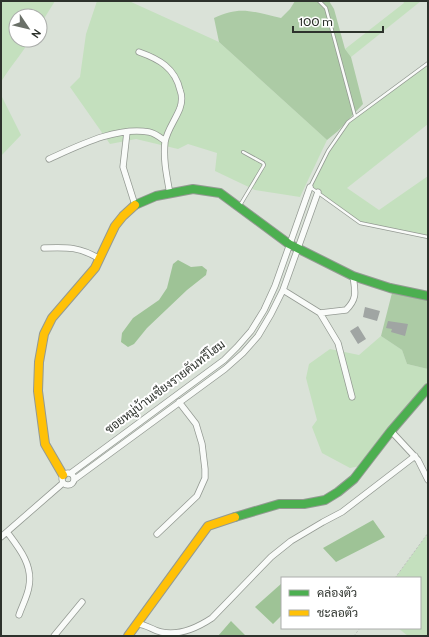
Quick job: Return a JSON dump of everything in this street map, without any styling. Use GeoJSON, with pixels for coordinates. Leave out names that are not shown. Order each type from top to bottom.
{"type":"FeatureCollection","features":[{"type":"Feature","properties":{"kind":"street"},"geometry":{"type":"LineString","coordinates":[[139,52],[160,61],[169,67],[178,82],[182,95],[181,107],[165,140],[164,162],[170,194]]}},
{"type":"Feature","properties":{"kind":"street"},"geometry":{"type":"LineString","coordinates":[[49,158],[97,138],[127,132],[151,132],[165,140]]}},
{"type":"Feature","properties":{"kind":"street"},"geometry":{"type":"LineString","coordinates":[[127,132],[123,167],[135,205]]}},
{"type":"Feature","properties":{"kind":"street","name":"ซอยหมู่บ้านเชียงรายคันทรีโฮม"},"geometry":{"type":"LineString","coordinates":[[1,537],[66,477],[220,363],[237,347],[257,323],[275,286],[310,187]]}},
{"type":"Feature","properties":{"kind":"street"},"geometry":{"type":"LineString","coordinates":[[318,192],[297,248],[282,290],[271,314],[258,336],[243,353],[225,369],[75,479],[74,483],[70,486],[65,485],[66,477],[45,444],[38,391],[39,362],[44,334],[52,318],[95,268],[115,226],[135,205],[156,196],[193,189],[220,193],[289,244],[297,248],[353,276],[390,288],[428,296]]}},
{"type":"Feature","properties":{"kind":"street"},"geometry":{"type":"LineString","coordinates":[[44,248],[68,247],[88,252],[100,259]]}},
{"type":"Feature","properties":{"kind":"street"},"geometry":{"type":"LineString","coordinates":[[320,313],[346,310],[350,306],[356,296],[353,276]]}},
{"type":"Feature","properties":{"kind":"street"},"geometry":{"type":"LineString","coordinates":[[282,290],[320,313],[338,344],[352,397]]}},
{"type":"Feature","properties":{"kind":"street"},"geometry":{"type":"LineString","coordinates":[[128,636],[208,526],[279,504],[304,504],[325,500],[338,492],[354,479],[391,431],[428,388]]}},
{"type":"Feature","properties":{"kind":"street"},"geometry":{"type":"LineString","coordinates":[[157,534],[197,496],[205,478],[202,444],[196,424],[179,402]]}},
{"type":"Feature","properties":{"kind":"street"},"geometry":{"type":"LineString","coordinates":[[391,431],[414,456],[428,480]]}},
{"type":"Feature","properties":{"kind":"street"},"geometry":{"type":"LineString","coordinates":[[137,624],[144,624],[161,632],[168,632],[187,630],[212,618],[271,557],[291,541],[342,512],[414,456]]}},
{"type":"Feature","properties":{"kind":"street"},"geometry":{"type":"LineString","coordinates":[[66,477],[75,479]]}},
{"type":"Feature","properties":{"kind":"street"},"geometry":{"type":"LineString","coordinates":[[7,532],[23,554],[29,570],[30,586],[19,615]]}},
{"type":"Feature","properties":{"kind":"street"},"geometry":{"type":"LineString","coordinates":[[54,636],[82,602]]}},
{"type":"Feature","properties":{"kind":"lane"},"geometry":{"type":"LineString","coordinates":[[319,1],[326,8],[355,116]]}},
{"type":"Feature","properties":{"kind":"lane"},"geometry":{"type":"LineString","coordinates":[[428,63],[348,122],[328,151],[310,187],[360,223],[428,237]]}},
{"type":"Feature","properties":{"kind":"lane"},"geometry":{"type":"LineString","coordinates":[[239,207],[264,165],[243,152]]}},
{"type":"Feature","properties":{"kind":"lane"},"geometry":{"type":"LineString","coordinates":[[275,286],[282,290]]}},
{"type":"Feature","properties":{"kind":"lane"},"geometry":{"type":"LineString","coordinates":[[251,331],[258,336]]}},
{"type":"Feature","properties":{"kind":"lane"},"geometry":{"type":"LineString","coordinates":[[220,363],[225,369]]}},
{"type":"Feature","properties":{"kind":"lane"},"geometry":{"type":"LineString","coordinates":[[124,434],[128,439]]}},
{"type":"Feature","properties":{"kind":"path"},"geometry":{"type":"LineString","coordinates":[[396,577],[428,533]]}},
{"type":"Feature","properties":{"kind":"shaded area"},"geometry":{"type":"Polygon","coordinates":[[[1,1],[55,1],[48,12],[48,8],[8,8],[8,48],[25,48],[1,82],[1,1]]]}},
{"type":"Feature","properties":{"kind":"shaded area"},"geometry":{"type":"Polygon","coordinates":[[[97,1],[129,1],[219,42],[327,140],[300,197],[255,190],[215,171],[217,153],[188,144],[178,149],[136,139],[110,144],[70,87],[80,77],[86,34],[97,1]]]}},
{"type":"Feature","properties":{"kind":"shaded area"},"geometry":{"type":"Polygon","coordinates":[[[295,1],[329,1],[334,9],[345,49],[351,57],[363,104],[338,131],[327,140],[219,42],[214,18],[232,12],[247,11],[281,18],[290,9],[295,1]]]}},
{"type":"Feature","properties":{"kind":"shaded area"},"geometry":{"type":"Polygon","coordinates":[[[403,1],[421,1],[351,57],[345,49],[404,3],[403,1]]]}},
{"type":"Feature","properties":{"kind":"shaded area"},"geometry":{"type":"Polygon","coordinates":[[[428,63],[428,124],[347,188],[379,210],[428,176],[428,237],[360,223],[310,187],[328,151],[348,122],[428,63]]]}},
{"type":"Feature","properties":{"kind":"shaded area"},"geometry":{"type":"Polygon","coordinates":[[[1,95],[21,135],[1,156],[1,95]]]}},
{"type":"Feature","properties":{"kind":"shaded area"},"geometry":{"type":"Polygon","coordinates":[[[178,260],[191,267],[202,266],[207,270],[206,275],[187,290],[147,328],[134,344],[128,347],[121,342],[122,333],[133,318],[159,300],[167,288],[173,264],[178,260]]]}},
{"type":"Feature","properties":{"kind":"shaded area"},"geometry":{"type":"Polygon","coordinates":[[[393,289],[428,296],[428,369],[407,364],[402,350],[381,336],[393,289]]]}},
{"type":"Feature","properties":{"kind":"shaded area"},"geometry":{"type":"Polygon","coordinates":[[[381,336],[402,350],[407,364],[428,369],[428,388],[365,465],[350,468],[322,453],[312,427],[317,420],[306,378],[309,364],[330,349],[359,355],[381,336]]]}},
{"type":"Feature","properties":{"kind":"shaded area"},"geometry":{"type":"Polygon","coordinates":[[[373,520],[385,537],[336,562],[323,548],[373,520]]]}},
{"type":"Feature","properties":{"kind":"shaded area"},"geometry":{"type":"Polygon","coordinates":[[[428,533],[428,636],[408,636],[399,629],[421,629],[421,577],[396,577],[428,533]]]}},
{"type":"Feature","properties":{"kind":"shaded area"},"geometry":{"type":"Polygon","coordinates":[[[281,584],[281,616],[273,624],[255,607],[281,584]]]}},
{"type":"Feature","properties":{"kind":"shaded area"},"geometry":{"type":"Polygon","coordinates":[[[231,621],[246,636],[218,636],[231,621]]]}},
{"type":"Feature","properties":{"kind":"building"},"geometry":{"type":"Polygon","coordinates":[[[365,307],[380,311],[377,321],[363,317],[365,307]]]}},
{"type":"Feature","properties":{"kind":"building"},"geometry":{"type":"Polygon","coordinates":[[[388,321],[408,324],[405,336],[391,332],[392,329],[386,328],[388,321]]]}},
{"type":"Feature","properties":{"kind":"building"},"geometry":{"type":"Polygon","coordinates":[[[358,326],[366,339],[358,344],[350,331],[358,326]]]}},
{"type":"Feature","properties":{"kind":"traffic: fast"},"geometry":{"type":"LineString","coordinates":[[135,205],[156,196],[193,189],[220,193],[289,244],[353,276],[390,288],[428,296]]}},
{"type":"Feature","properties":{"kind":"traffic: fast"},"geometry":{"type":"LineString","coordinates":[[235,517],[279,504],[304,504],[325,500],[338,492],[354,479],[391,431],[428,388]]}},
{"type":"Feature","properties":{"kind":"traffic: slow"},"geometry":{"type":"LineString","coordinates":[[63,475],[45,444],[38,391],[39,362],[44,334],[52,318],[95,268],[115,226],[135,205]]}},
{"type":"Feature","properties":{"kind":"traffic: slow"},"geometry":{"type":"LineString","coordinates":[[128,636],[208,526],[235,517]]}}]}
